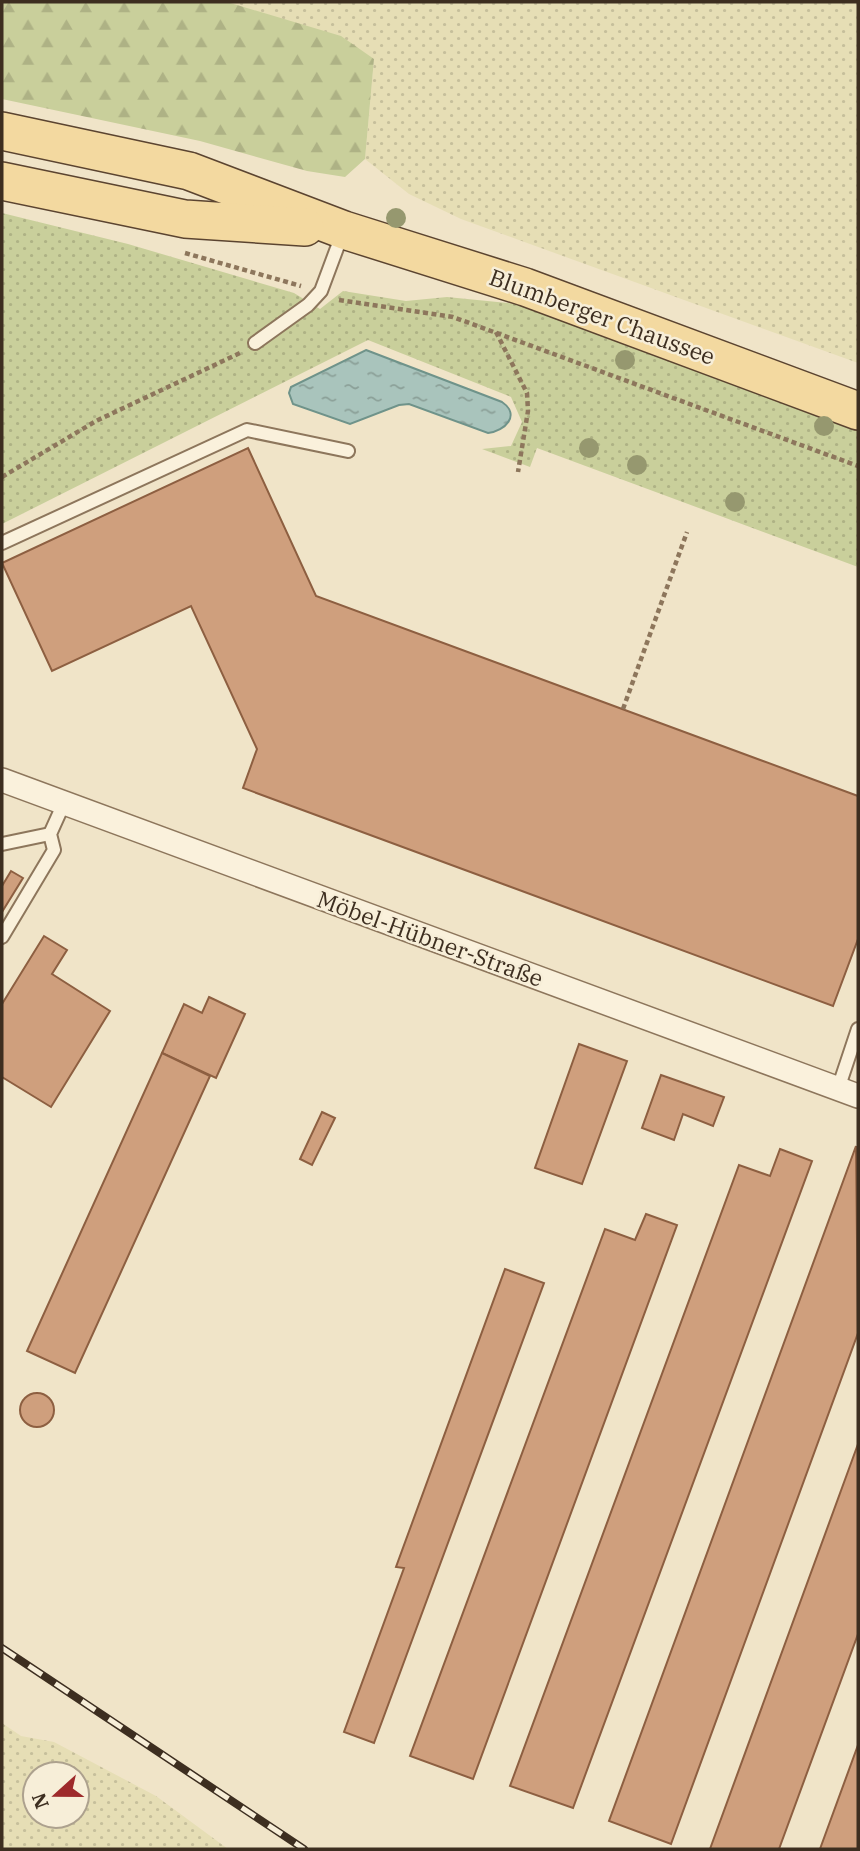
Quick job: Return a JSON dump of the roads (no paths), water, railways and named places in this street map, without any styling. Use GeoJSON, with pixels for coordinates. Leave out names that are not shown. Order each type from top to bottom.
{"type":"FeatureCollection","features":[{"type":"Feature","properties":{"kind":"main road","name":"Blumberger Chaussee"},"geometry":{"type":"LineString","coordinates":[[2,131],[189,171],[344,230],[525,287],[858,411]]}},
{"type":"Feature","properties":{"kind":"main road","name":"Blumberger Chaussee"},"geometry":{"type":"LineString","coordinates":[[2,181],[186,219],[344,230]]}},
{"type":"Feature","properties":{"kind":"street","name":"Möbel-Hübner-Straße"},"geometry":{"type":"LineString","coordinates":[[2,780],[848,1093]]}},
{"type":"Feature","properties":{"kind":"lane"},"geometry":{"type":"LineString","coordinates":[[256,343],[308,305],[321,291],[344,230]]}},
{"type":"Feature","properties":{"kind":"lane"},"geometry":{"type":"LineString","coordinates":[[2,543],[247,430],[348,451]]}},
{"type":"Feature","properties":{"kind":"lane"},"geometry":{"type":"LineString","coordinates":[[2,937],[54,850],[50,834],[64,803]]}},
{"type":"Feature","properties":{"kind":"lane"},"geometry":{"type":"LineString","coordinates":[[2,844],[50,834]]}},
{"type":"Feature","properties":{"kind":"lane"},"geometry":{"type":"LineString","coordinates":[[848,1093],[858,1029]]}},
{"type":"Feature","properties":{"kind":"water"},"geometry":{"type":"Polygon","coordinates":[[[366,350],[502,402],[510,412],[508,422],[500,429],[488,433],[409,404],[399,405],[350,424],[293,404],[289,393],[291,387],[366,350]]]}},
{"type":"Feature","properties":{"kind":"railway"},"geometry":{"type":"LineString","coordinates":[[2,1648],[304,1849]]}}]}
